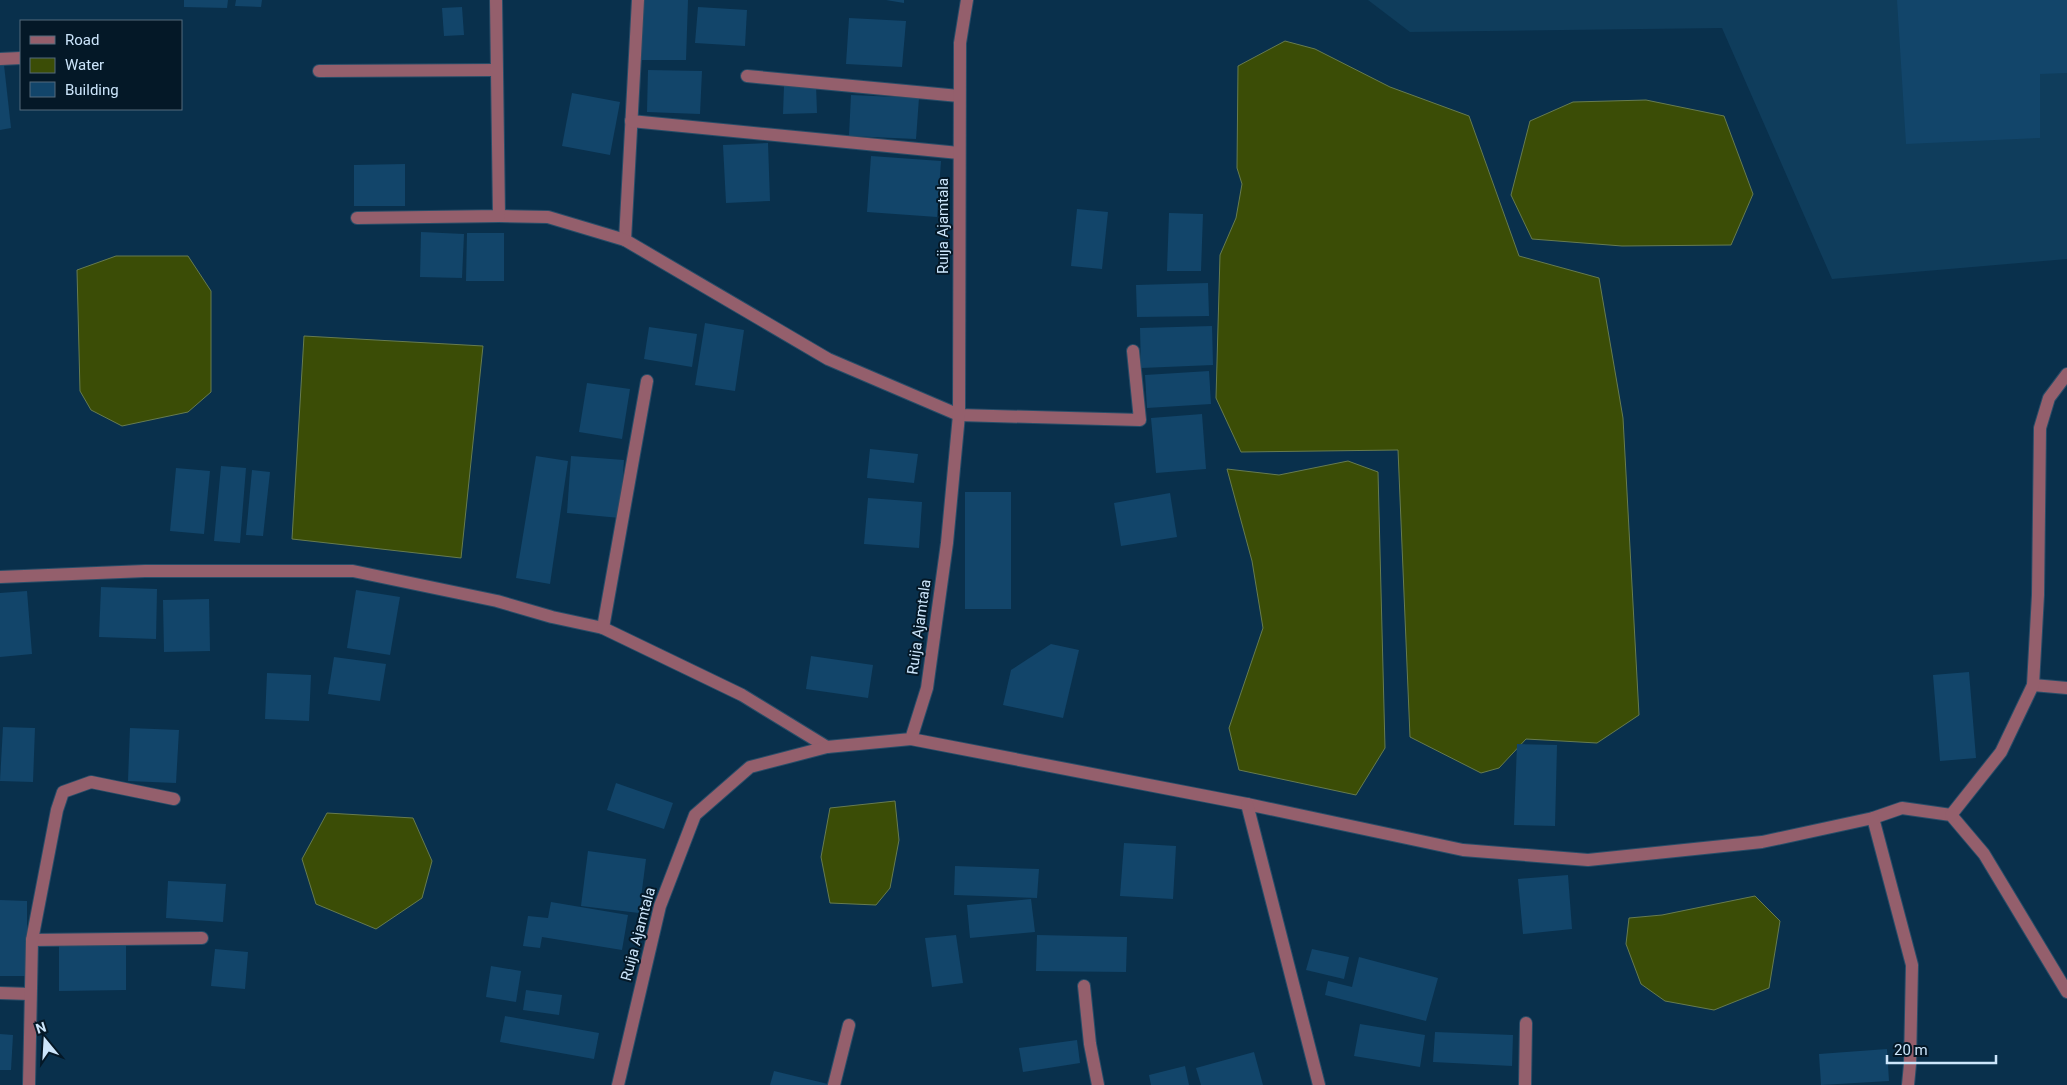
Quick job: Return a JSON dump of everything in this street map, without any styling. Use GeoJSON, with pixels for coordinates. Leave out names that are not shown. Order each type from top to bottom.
{"type":"FeatureCollection","features":[{"type":"Feature","properties":{"kind":"street"},"geometry":{"type":"LineString","coordinates":[[496,0],[499,216]]}},
{"type":"Feature","properties":{"kind":"street"},"geometry":{"type":"LineString","coordinates":[[625,240],[638,0]]}},
{"type":"Feature","properties":{"kind":"street","name":"Ruija Ajamtala"},"geometry":{"type":"LineString","coordinates":[[618,1085],[660,906],[694,815],[750,767],[827,747],[911,739],[927,688],[947,543],[959,415],[960,44],[967,0]]}},
{"type":"Feature","properties":{"kind":"street"},"geometry":{"type":"LineString","coordinates":[[0,59],[20,58]]}},
{"type":"Feature","properties":{"kind":"street"},"geometry":{"type":"LineString","coordinates":[[319,71],[496,70]]}},
{"type":"Feature","properties":{"kind":"street"},"geometry":{"type":"LineString","coordinates":[[747,76],[959,96]]}},
{"type":"Feature","properties":{"kind":"street"},"geometry":{"type":"LineString","coordinates":[[631,121],[959,152]]}},
{"type":"Feature","properties":{"kind":"street"},"geometry":{"type":"LineString","coordinates":[[356,218],[548,216],[625,240],[828,359],[959,415],[1140,420],[1133,351]]}},
{"type":"Feature","properties":{"kind":"street"},"geometry":{"type":"LineString","coordinates":[[1951,815],[2002,752],[2033,685],[2038,595],[2040,428],[2050,398],[2067,374]]}},
{"type":"Feature","properties":{"kind":"street"},"geometry":{"type":"LineString","coordinates":[[603,628],[647,381]]}},
{"type":"Feature","properties":{"kind":"street"},"geometry":{"type":"LineString","coordinates":[[0,577],[145,571],[353,571],[497,601],[552,617],[603,628],[742,695],[827,747]]}},
{"type":"Feature","properties":{"kind":"street"},"geometry":{"type":"LineString","coordinates":[[2033,685],[2067,688]]}},
{"type":"Feature","properties":{"kind":"street"},"geometry":{"type":"LineString","coordinates":[[911,739],[1247,804],[1463,850],[1588,860],[1762,842],[1873,818],[1902,808],[1951,815],[1984,854],[2067,992]]}},
{"type":"Feature","properties":{"kind":"street"},"geometry":{"type":"LineString","coordinates":[[29,1085],[32,940],[57,810],[64,792],[91,782],[174,799]]}},
{"type":"Feature","properties":{"kind":"street"},"geometry":{"type":"LineString","coordinates":[[1247,804],[1319,1085]]}},
{"type":"Feature","properties":{"kind":"street"},"geometry":{"type":"LineString","coordinates":[[1873,818],[1912,965],[1908,1085]]}},
{"type":"Feature","properties":{"kind":"street"},"geometry":{"type":"LineString","coordinates":[[32,940],[202,938]]}},
{"type":"Feature","properties":{"kind":"street"},"geometry":{"type":"LineString","coordinates":[[1084,986],[1090,1044],[1098,1085]]}},
{"type":"Feature","properties":{"kind":"street"},"geometry":{"type":"LineString","coordinates":[[0,993],[30,994]]}},
{"type":"Feature","properties":{"kind":"street"},"geometry":{"type":"LineString","coordinates":[[1525,1085],[1526,1023]]}},
{"type":"Feature","properties":{"kind":"street"},"geometry":{"type":"LineString","coordinates":[[834,1085],[849,1024]]}},
{"type":"Feature","properties":{"kind":"shaded area"},"geometry":{"type":"Polygon","coordinates":[[[1368,0],[2067,0],[2067,259],[1832,279],[1722,28],[1410,32],[1368,0]]]}},
{"type":"Feature","properties":{"kind":"water"},"geometry":{"type":"Polygon","coordinates":[[[1285,41],[1315,49],[1390,87],[1469,116],[1519,256],[1599,278],[1623,418],[1639,715],[1597,743],[1526,739],[1499,768],[1481,773],[1410,737],[1398,450],[1241,452],[1216,398],[1220,255],[1236,218],[1242,184],[1237,168],[1238,66],[1285,41]]]}},
{"type":"Feature","properties":{"kind":"water"},"geometry":{"type":"Polygon","coordinates":[[[1646,100],[1724,116],[1753,194],[1731,245],[1622,246],[1532,239],[1511,195],[1530,121],[1573,102],[1646,100]]]}},
{"type":"Feature","properties":{"kind":"water"},"geometry":{"type":"Polygon","coordinates":[[[116,256],[188,256],[211,291],[211,392],[188,412],[122,426],[91,410],[80,391],[77,270],[116,256]]]}},
{"type":"Feature","properties":{"kind":"water"},"geometry":{"type":"Polygon","coordinates":[[[304,336],[483,346],[461,558],[292,539],[304,336]]]}},
{"type":"Feature","properties":{"kind":"water"},"geometry":{"type":"Polygon","coordinates":[[[1348,461],[1378,472],[1385,748],[1356,795],[1239,770],[1229,728],[1263,628],[1252,561],[1227,469],[1279,475],[1348,461]]]}},
{"type":"Feature","properties":{"kind":"water"},"geometry":{"type":"Polygon","coordinates":[[[895,801],[899,840],[890,888],[876,905],[830,903],[821,857],[830,808],[895,801]]]}},
{"type":"Feature","properties":{"kind":"water"},"geometry":{"type":"Polygon","coordinates":[[[327,813],[413,818],[432,861],[422,898],[376,929],[316,904],[302,859],[327,813]]]}},
{"type":"Feature","properties":{"kind":"water"},"geometry":{"type":"Polygon","coordinates":[[[1755,896],[1780,921],[1769,988],[1714,1010],[1665,1001],[1641,984],[1626,944],[1629,918],[1662,915],[1755,896]]]}},
{"type":"Feature","properties":{"kind":"building"},"geometry":{"type":"Polygon","coordinates":[[[184,0],[228,0],[227,8],[184,7],[184,0]]]}},
{"type":"Feature","properties":{"kind":"building"},"geometry":{"type":"Polygon","coordinates":[[[236,0],[262,0],[261,7],[235,6],[236,0]]]}},
{"type":"Feature","properties":{"kind":"building"},"geometry":{"type":"Polygon","coordinates":[[[640,0],[688,0],[686,60],[639,60],[640,0]]]}},
{"type":"Feature","properties":{"kind":"building"},"geometry":{"type":"Polygon","coordinates":[[[886,0],[904,0],[904,3],[886,0]]]}},
{"type":"Feature","properties":{"kind":"building"},"geometry":{"type":"Polygon","coordinates":[[[1897,0],[2067,0],[2067,73],[2040,74],[2040,138],[1906,144],[1897,0]]]}},
{"type":"Feature","properties":{"kind":"building"},"geometry":{"type":"Polygon","coordinates":[[[462,7],[464,35],[444,36],[442,8],[462,7]]]}},
{"type":"Feature","properties":{"kind":"building"},"geometry":{"type":"Polygon","coordinates":[[[698,7],[747,10],[745,46],[695,43],[698,7]]]}},
{"type":"Feature","properties":{"kind":"building"},"geometry":{"type":"Polygon","coordinates":[[[849,18],[906,21],[902,67],[846,64],[849,18]]]}},
{"type":"Feature","properties":{"kind":"building"},"geometry":{"type":"Polygon","coordinates":[[[4,65],[11,128],[0,130],[0,66],[4,65]]]}},
{"type":"Feature","properties":{"kind":"building"},"geometry":{"type":"Polygon","coordinates":[[[648,70],[702,71],[700,114],[647,112],[648,70]]]}},
{"type":"Feature","properties":{"kind":"building"},"geometry":{"type":"Polygon","coordinates":[[[816,85],[817,113],[783,114],[784,86],[816,85]]]}},
{"type":"Feature","properties":{"kind":"building"},"geometry":{"type":"Polygon","coordinates":[[[572,93],[620,102],[610,155],[562,146],[572,93]]]}},
{"type":"Feature","properties":{"kind":"building"},"geometry":{"type":"Polygon","coordinates":[[[851,95],[919,98],[916,139],[849,136],[851,95]]]}},
{"type":"Feature","properties":{"kind":"building"},"geometry":{"type":"Polygon","coordinates":[[[768,143],[770,201],[726,203],[723,145],[768,143]]]}},
{"type":"Feature","properties":{"kind":"building"},"geometry":{"type":"Polygon","coordinates":[[[871,156],[941,161],[937,217],[867,212],[871,156]]]}},
{"type":"Feature","properties":{"kind":"building"},"geometry":{"type":"Polygon","coordinates":[[[405,164],[405,206],[354,206],[354,165],[405,164]]]}},
{"type":"Feature","properties":{"kind":"building"},"geometry":{"type":"Polygon","coordinates":[[[1077,209],[1108,212],[1102,269],[1071,266],[1077,209]]]}},
{"type":"Feature","properties":{"kind":"building"},"geometry":{"type":"Polygon","coordinates":[[[1169,213],[1203,214],[1201,271],[1167,271],[1169,213]]]}},
{"type":"Feature","properties":{"kind":"building"},"geometry":{"type":"Polygon","coordinates":[[[421,232],[464,234],[462,278],[420,277],[421,232]]]}},
{"type":"Feature","properties":{"kind":"building"},"geometry":{"type":"Polygon","coordinates":[[[467,233],[504,233],[504,281],[466,281],[467,233]]]}},
{"type":"Feature","properties":{"kind":"building"},"geometry":{"type":"Polygon","coordinates":[[[1208,283],[1209,316],[1137,317],[1136,285],[1208,283]]]}},
{"type":"Feature","properties":{"kind":"building"},"geometry":{"type":"Polygon","coordinates":[[[705,323],[744,330],[735,391],[695,385],[705,323]]]}},
{"type":"Feature","properties":{"kind":"building"},"geometry":{"type":"Polygon","coordinates":[[[1212,326],[1213,365],[1141,368],[1140,328],[1212,326]]]}},
{"type":"Feature","properties":{"kind":"building"},"geometry":{"type":"Polygon","coordinates":[[[649,327],[697,334],[692,367],[644,359],[649,327]]]}},
{"type":"Feature","properties":{"kind":"building"},"geometry":{"type":"Polygon","coordinates":[[[1209,371],[1211,404],[1147,408],[1145,375],[1209,371]]]}},
{"type":"Feature","properties":{"kind":"building"},"geometry":{"type":"Polygon","coordinates":[[[587,383],[630,389],[622,439],[579,432],[587,383]]]}},
{"type":"Feature","properties":{"kind":"building"},"geometry":{"type":"Polygon","coordinates":[[[1202,414],[1206,469],[1156,473],[1151,418],[1202,414]]]}},
{"type":"Feature","properties":{"kind":"building"},"geometry":{"type":"Polygon","coordinates":[[[870,449],[918,454],[914,483],[867,478],[870,449]]]}},
{"type":"Feature","properties":{"kind":"building"},"geometry":{"type":"Polygon","coordinates":[[[536,456],[568,461],[550,584],[516,578],[536,456]]]}},
{"type":"Feature","properties":{"kind":"building"},"geometry":{"type":"Polygon","coordinates":[[[571,456],[624,460],[620,518],[567,513],[571,456]]]}},
{"type":"Feature","properties":{"kind":"building"},"geometry":{"type":"Polygon","coordinates":[[[221,466],[246,468],[240,543],[214,541],[221,466]]]}},
{"type":"Feature","properties":{"kind":"building"},"geometry":{"type":"Polygon","coordinates":[[[176,468],[210,471],[204,534],[170,531],[176,468]]]}},
{"type":"Feature","properties":{"kind":"building"},"geometry":{"type":"Polygon","coordinates":[[[252,470],[270,472],[263,536],[246,535],[252,470]]]}},
{"type":"Feature","properties":{"kind":"building"},"geometry":{"type":"Polygon","coordinates":[[[965,492],[1011,492],[1011,609],[965,609],[965,492]]]}},
{"type":"Feature","properties":{"kind":"building"},"geometry":{"type":"Polygon","coordinates":[[[1170,493],[1177,537],[1121,546],[1114,503],[1170,493]]]}},
{"type":"Feature","properties":{"kind":"building"},"geometry":{"type":"Polygon","coordinates":[[[868,498],[922,502],[919,548],[864,544],[868,498]]]}},
{"type":"Feature","properties":{"kind":"building"},"geometry":{"type":"Polygon","coordinates":[[[101,587],[157,589],[156,639],[99,637],[101,587]]]}},
{"type":"Feature","properties":{"kind":"building"},"geometry":{"type":"Polygon","coordinates":[[[356,590],[400,597],[390,655],[347,648],[356,590]]]}},
{"type":"Feature","properties":{"kind":"building"},"geometry":{"type":"Polygon","coordinates":[[[27,591],[32,654],[0,657],[0,593],[27,591]]]}},
{"type":"Feature","properties":{"kind":"building"},"geometry":{"type":"Polygon","coordinates":[[[209,599],[210,651],[164,652],[163,600],[209,599]]]}},
{"type":"Feature","properties":{"kind":"building"},"geometry":{"type":"Polygon","coordinates":[[[1051,644],[1079,650],[1063,718],[1003,705],[1011,670],[1051,644]]]}},
{"type":"Feature","properties":{"kind":"building"},"geometry":{"type":"Polygon","coordinates":[[[811,656],[873,665],[868,698],[806,689],[811,656]]]}},
{"type":"Feature","properties":{"kind":"building"},"geometry":{"type":"Polygon","coordinates":[[[334,657],[386,664],[380,701],[328,694],[334,657]]]}},
{"type":"Feature","properties":{"kind":"building"},"geometry":{"type":"Polygon","coordinates":[[[1969,672],[1976,758],[1940,761],[1933,675],[1969,672]]]}},
{"type":"Feature","properties":{"kind":"building"},"geometry":{"type":"Polygon","coordinates":[[[267,673],[311,675],[309,721],[265,719],[267,673]]]}},
{"type":"Feature","properties":{"kind":"building"},"geometry":{"type":"Polygon","coordinates":[[[3,727],[35,728],[33,782],[0,781],[3,727]]]}},
{"type":"Feature","properties":{"kind":"building"},"geometry":{"type":"Polygon","coordinates":[[[130,728],[179,730],[176,783],[128,781],[130,728]]]}},
{"type":"Feature","properties":{"kind":"building"},"geometry":{"type":"Polygon","coordinates":[[[1517,744],[1557,745],[1555,826],[1514,825],[1517,744]]]}},
{"type":"Feature","properties":{"kind":"building"},"geometry":{"type":"Polygon","coordinates":[[[616,783],[673,803],[664,829],[607,810],[616,783]]]}},
{"type":"Feature","properties":{"kind":"building"},"geometry":{"type":"Polygon","coordinates":[[[1124,843],[1176,846],[1173,899],[1120,896],[1124,843]]]}},
{"type":"Feature","properties":{"kind":"building"},"geometry":{"type":"Polygon","coordinates":[[[588,851],[646,859],[639,913],[581,906],[588,851]]]}},
{"type":"Feature","properties":{"kind":"building"},"geometry":{"type":"Polygon","coordinates":[[[955,866],[1039,869],[1037,898],[954,895],[955,866]]]}},
{"type":"Feature","properties":{"kind":"building"},"geometry":{"type":"Polygon","coordinates":[[[1568,875],[1572,929],[1523,934],[1518,879],[1568,875]]]}},
{"type":"Feature","properties":{"kind":"building"},"geometry":{"type":"Polygon","coordinates":[[[168,881],[226,884],[223,922],[166,918],[168,881]]]}},
{"type":"Feature","properties":{"kind":"building"},"geometry":{"type":"Polygon","coordinates":[[[1031,899],[1035,932],[970,938],[967,905],[1031,899]]]}},
{"type":"Feature","properties":{"kind":"building"},"geometry":{"type":"Polygon","coordinates":[[[0,900],[27,901],[27,976],[0,976],[0,900]]]}},
{"type":"Feature","properties":{"kind":"building"},"geometry":{"type":"Polygon","coordinates":[[[551,902],[628,915],[622,950],[542,937],[540,948],[523,946],[528,916],[548,918],[551,902]]]}},
{"type":"Feature","properties":{"kind":"building"},"geometry":{"type":"Polygon","coordinates":[[[956,935],[963,983],[932,987],[925,938],[956,935]]]}},
{"type":"Feature","properties":{"kind":"building"},"geometry":{"type":"Polygon","coordinates":[[[1037,935],[1127,937],[1126,972],[1036,971],[1037,935]]]}},
{"type":"Feature","properties":{"kind":"building"},"geometry":{"type":"Polygon","coordinates":[[[126,943],[126,990],[59,991],[59,945],[126,943]]]}},
{"type":"Feature","properties":{"kind":"building"},"geometry":{"type":"Polygon","coordinates":[[[215,949],[248,952],[245,989],[211,986],[215,949]]]}},
{"type":"Feature","properties":{"kind":"building"},"geometry":{"type":"Polygon","coordinates":[[[1312,949],[1349,957],[1344,979],[1306,970],[1312,949]]]}},
{"type":"Feature","properties":{"kind":"building"},"geometry":{"type":"Polygon","coordinates":[[[1359,957],[1438,978],[1426,1021],[1325,995],[1328,981],[1352,987],[1359,957]]]}},
{"type":"Feature","properties":{"kind":"building"},"geometry":{"type":"Polygon","coordinates":[[[491,966],[521,971],[516,1002],[486,997],[491,966]]]}},
{"type":"Feature","properties":{"kind":"building"},"geometry":{"type":"Polygon","coordinates":[[[526,990],[562,995],[559,1015],[523,1010],[526,990]]]}},
{"type":"Feature","properties":{"kind":"building"},"geometry":{"type":"Polygon","coordinates":[[[505,1016],[599,1033],[594,1059],[500,1042],[505,1016]]]}},
{"type":"Feature","properties":{"kind":"building"},"geometry":{"type":"Polygon","coordinates":[[[1360,1024],[1425,1035],[1420,1067],[1354,1056],[1360,1024]]]}},
{"type":"Feature","properties":{"kind":"building"},"geometry":{"type":"Polygon","coordinates":[[[1435,1032],[1513,1035],[1512,1066],[1433,1062],[1435,1032]]]}},
{"type":"Feature","properties":{"kind":"building"},"geometry":{"type":"Polygon","coordinates":[[[0,1034],[13,1035],[11,1070],[0,1070],[0,1034]]]}},
{"type":"Feature","properties":{"kind":"building"},"geometry":{"type":"Polygon","coordinates":[[[1077,1040],[1080,1063],[1023,1072],[1019,1048],[1077,1040]]]}},
{"type":"Feature","properties":{"kind":"building"},"geometry":{"type":"Polygon","coordinates":[[[1887,1049],[1889,1081],[1821,1085],[1819,1054],[1887,1049]]]}},
{"type":"Feature","properties":{"kind":"building"},"geometry":{"type":"Polygon","coordinates":[[[1254,1052],[1263,1085],[1201,1085],[1196,1068],[1254,1052]]]}},
{"type":"Feature","properties":{"kind":"building"},"geometry":{"type":"Polygon","coordinates":[[[1185,1066],[1189,1085],[1151,1085],[1149,1075],[1185,1066]]]}},
{"type":"Feature","properties":{"kind":"building"},"geometry":{"type":"Polygon","coordinates":[[[774,1071],[828,1084],[828,1085],[770,1085],[774,1071]]]}}]}
